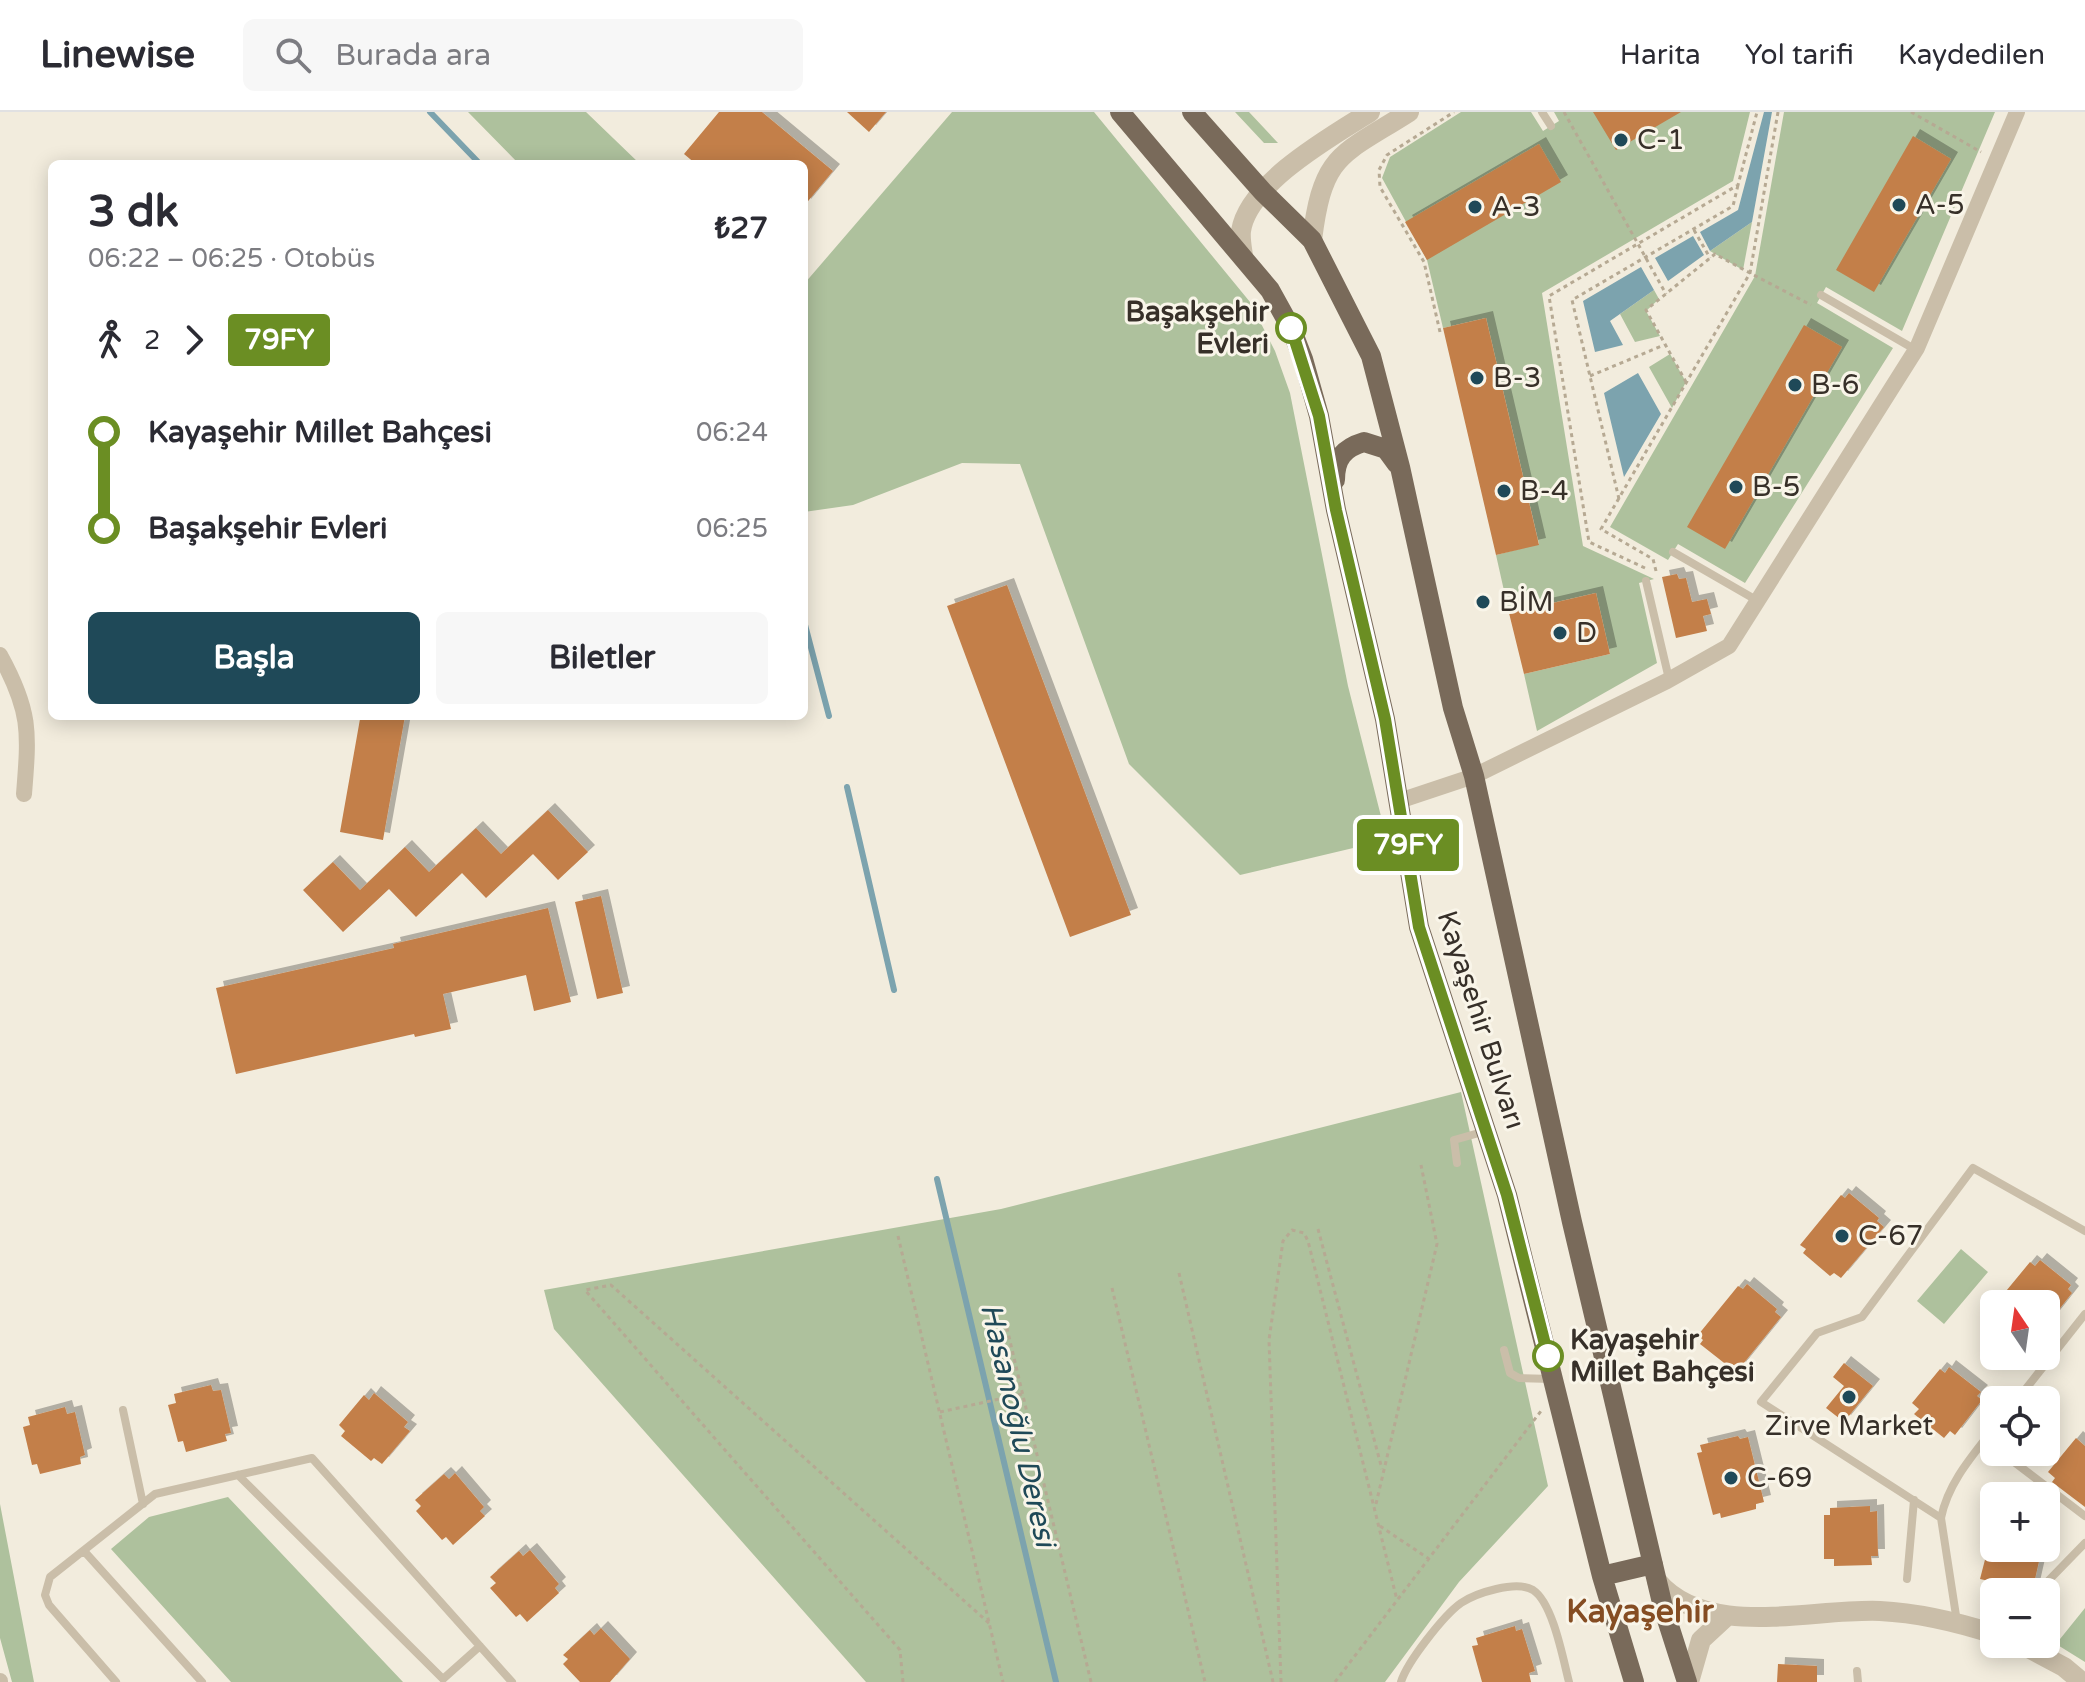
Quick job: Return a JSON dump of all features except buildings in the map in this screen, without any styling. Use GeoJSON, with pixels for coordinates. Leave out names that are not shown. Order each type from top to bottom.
{"type":"FeatureCollection","features":[{"type":"Feature","properties":{"kind":"main road","name":"Kayaşehir Bulvarı"},"geometry":{"type":"LineString","coordinates":[[1120,112],[1270,290],[1291,328],[1303,359],[1319,416],[1336,510],[1385,719],[1419,927],[1507,1195],[1602,1576],[1634,1682]]}},
{"type":"Feature","properties":{"kind":"main road","name":"Kayaşehir Bulvarı"},"geometry":{"type":"LineString","coordinates":[[1192,112],[1263,192],[1312,240],[1371,356],[1400,467],[1453,708],[1474,776],[1572,1222],[1655,1573],[1688,1682]]}},
{"type":"Feature","properties":{"kind":"main road"},"geometry":{"type":"LineString","coordinates":[[1336,510],[1336,464],[1350,446],[1371,442],[1386,449],[1400,467]]}},
{"type":"Feature","properties":{"kind":"main road"},"geometry":{"type":"LineString","coordinates":[[1602,1576],[1655,1573]]}},
{"type":"Feature","properties":{"kind":"street"},"geometry":{"type":"LineString","coordinates":[[1243,256],[1241,231],[1248,212],[1263,192],[1316,146],[1370,112]]}},
{"type":"Feature","properties":{"kind":"street"},"geometry":{"type":"LineString","coordinates":[[1312,240],[1320,188],[1332,166],[1351,149],[1409,112]]}},
{"type":"Feature","properties":{"kind":"street"},"geometry":{"type":"LineString","coordinates":[[1399,801],[1474,776],[1669,680],[1729,646],[1916,350],[2017,112]]}},
{"type":"Feature","properties":{"kind":"street"},"geometry":{"type":"LineString","coordinates":[[0,655],[21,699],[29,730],[24,794]]}},
{"type":"Feature","properties":{"kind":"street"},"geometry":{"type":"LineString","coordinates":[[1655,1573],[1679,1602],[1698,1611],[1727,1616],[1878,1611],[1957,1623],[1980,1630]]}},
{"type":"Feature","properties":{"kind":"street"},"geometry":{"type":"LineString","coordinates":[[1688,1682],[1701,1640],[1727,1616]]}},
{"type":"Feature","properties":{"kind":"street"},"geometry":{"type":"LineString","coordinates":[[2047,1658],[2082,1682]]}},
{"type":"Feature","properties":{"kind":"lane"},"geometry":{"type":"LineString","coordinates":[[1542,112],[1551,126]]}},
{"type":"Feature","properties":{"kind":"lane"},"geometry":{"type":"LineString","coordinates":[[1821,295],[1916,350]]}},
{"type":"Feature","properties":{"kind":"lane"},"geometry":{"type":"LineString","coordinates":[[1673,552],[1758,601]]}},
{"type":"Feature","properties":{"kind":"lane"},"geometry":{"type":"LineString","coordinates":[[1646,581],[1669,680]]}},
{"type":"Feature","properties":{"kind":"lane"},"geometry":{"type":"LineString","coordinates":[[1457,1163],[1454,1140],[1486,1130]]}},
{"type":"Feature","properties":{"kind":"lane"},"geometry":{"type":"LineString","coordinates":[[1941,1518],[1761,1402],[1817,1333],[1862,1317],[1973,1168],[2085,1231]]}},
{"type":"Feature","properties":{"kind":"lane"},"geometry":{"type":"LineString","coordinates":[[2028,1386],[2085,1314]]}},
{"type":"Feature","properties":{"kind":"lane"},"geometry":{"type":"LineString","coordinates":[[1504,1350],[1510,1373],[1519,1378],[1555,1385]]}},
{"type":"Feature","properties":{"kind":"lane"},"geometry":{"type":"LineString","coordinates":[[123,1410],[143,1504]]}},
{"type":"Feature","properties":{"kind":"lane"},"geometry":{"type":"LineString","coordinates":[[1957,1623],[1941,1518],[1952,1485],[1980,1447]]}},
{"type":"Feature","properties":{"kind":"lane"},"geometry":{"type":"LineString","coordinates":[[116,1682],[49,1605],[45,1595],[50,1577],[155,1494],[312,1458],[512,1682]]}},
{"type":"Feature","properties":{"kind":"lane"},"geometry":{"type":"LineString","coordinates":[[2019,1466],[2085,1516]]}},
{"type":"Feature","properties":{"kind":"lane"},"geometry":{"type":"LineString","coordinates":[[238,1475],[443,1679],[480,1646]]}},
{"type":"Feature","properties":{"kind":"lane"},"geometry":{"type":"LineString","coordinates":[[1907,1579],[1914,1500]]}},
{"type":"Feature","properties":{"kind":"lane"},"geometry":{"type":"LineString","coordinates":[[2051,1578],[2085,1543]]}},
{"type":"Feature","properties":{"kind":"lane"},"geometry":{"type":"LineString","coordinates":[[84,1551],[202,1682]]}},
{"type":"Feature","properties":{"kind":"lane"},"geometry":{"type":"LineString","coordinates":[[1401,1682],[1413,1660],[1459,1605],[1514,1586],[1533,1590],[1545,1606],[1569,1682]]}},
{"type":"Feature","properties":{"kind":"lane"},"geometry":{"type":"LineString","coordinates":[[1857,1671],[1858,1682]]}},
{"type":"Feature","properties":{"kind":"path"},"geometry":{"type":"LineString","coordinates":[[1440,332],[1424,262],[1380,187],[1379,170],[1387,155],[1454,112]]}},
{"type":"Feature","properties":{"kind":"path"},"geometry":{"type":"LineString","coordinates":[[1564,112],[1666,294]]}},
{"type":"Feature","properties":{"kind":"path"},"geometry":{"type":"LineString","coordinates":[[1619,499],[1572,300],[1733,206],[1757,112]]}},
{"type":"Feature","properties":{"kind":"path"},"geometry":{"type":"LineString","coordinates":[[1738,185],[1549,296],[1589,542],[1657,573],[1653,559],[1601,529],[1750,273],[1778,112]]}},
{"type":"Feature","properties":{"kind":"path"},"geometry":{"type":"LineString","coordinates":[[1911,112],[1996,161]]}},
{"type":"Feature","properties":{"kind":"path"},"geometry":{"type":"LineString","coordinates":[[1694,229],[1710,258]]}},
{"type":"Feature","properties":{"kind":"path"},"geometry":{"type":"LineString","coordinates":[[1686,382],[1646,310],[1715,254],[1814,307]]}},
{"type":"Feature","properties":{"kind":"path"},"geometry":{"type":"LineString","coordinates":[[1590,376],[1665,345]]}},
{"type":"Feature","properties":{"kind":"path"},"geometry":{"type":"LineString","coordinates":[[1376,1506],[1437,1244],[1421,1165]]}},
{"type":"Feature","properties":{"kind":"path"},"geometry":{"type":"LineString","coordinates":[[1318,1229],[1382,1472]]}},
{"type":"Feature","properties":{"kind":"path"},"geometry":{"type":"LineString","coordinates":[[1281,1682],[1269,1340],[1283,1241],[1292,1230],[1304,1233],[1308,1241],[1397,1600]]}},
{"type":"Feature","properties":{"kind":"path"},"geometry":{"type":"LineString","coordinates":[[898,1236],[1003,1682]]}},
{"type":"Feature","properties":{"kind":"path"},"geometry":{"type":"LineString","coordinates":[[1179,1273],[1273,1682]]}},
{"type":"Feature","properties":{"kind":"path"},"geometry":{"type":"LineString","coordinates":[[903,1682],[900,1650],[585,1290],[611,1285],[990,1624]]}},
{"type":"Feature","properties":{"kind":"path"},"geometry":{"type":"LineString","coordinates":[[1112,1288],[1205,1682]]}},
{"type":"Feature","properties":{"kind":"path"},"geometry":{"type":"LineString","coordinates":[[1005,1320],[1091,1682]]}},
{"type":"Feature","properties":{"kind":"path"},"geometry":{"type":"LineString","coordinates":[[1335,1682],[1555,1385]]}},
{"type":"Feature","properties":{"kind":"path"},"geometry":{"type":"LineString","coordinates":[[940,1412],[1023,1394]]}},
{"type":"Feature","properties":{"kind":"path"},"geometry":{"type":"LineString","coordinates":[[1380,1526],[1429,1559]]}},
{"type":"Feature","properties":{"kind":"green space"},"geometry":{"type":"Polygon","coordinates":[[[468,112],[586,112],[636,160],[515,160],[468,112]]]}},
{"type":"Feature","properties":{"kind":"green space"},"geometry":{"type":"Polygon","coordinates":[[[952,112],[1094,112],[1250,302],[1275,351],[1290,393],[1348,686],[1387,840],[1240,875],[1129,764],[1020,464],[962,463],[853,505],[808,511],[808,279],[952,112]]]}},
{"type":"Feature","properties":{"kind":"green space"},"geometry":{"type":"Polygon","coordinates":[[[1235,112],[1249,112],[1278,143],[1264,143],[1235,112]]]}},
{"type":"Feature","properties":{"kind":"green space"},"geometry":{"type":"Polygon","coordinates":[[[1461,112],[1531,112],[1543,131],[1559,121],[1554,112],[1750,112],[1733,181],[1542,293],[1583,546],[1654,579],[1639,583],[1657,663],[1537,731],[1524,674],[1610,654],[1596,593],[1509,613],[1496,555],[1539,544],[1486,318],[1443,328],[1427,260],[1382,178],[1390,157],[1461,112]]]}},
{"type":"Feature","properties":{"kind":"green space"},"geometry":{"type":"Polygon","coordinates":[[[1784,112],[1995,112],[1902,331],[1826,287],[1817,303],[1893,348],[1745,583],[1678,544],[1668,560],[1610,527],[1755,276],[1784,112]]]}},
{"type":"Feature","properties":{"kind":"green space"},"geometry":{"type":"Polygon","coordinates":[[[1752,222],[1743,270],[1710,251],[1752,222]]]}},
{"type":"Feature","properties":{"kind":"green space"},"geometry":{"type":"Polygon","coordinates":[[[1654,290],[1659,299],[1646,311],[1660,336],[1635,342],[1620,314],[1654,290]]]}},
{"type":"Feature","properties":{"kind":"green space"},"geometry":{"type":"Polygon","coordinates":[[[1670,354],[1686,382],[1672,408],[1649,367],[1670,354]]]}},
{"type":"Feature","properties":{"kind":"green space","name":"Kayaşehir Millet Bahçesi"},"geometry":{"type":"Polygon","coordinates":[[[1461,1092],[1548,1486],[1459,1582],[1385,1682],[866,1682],[554,1329],[544,1290],[1001,1209],[1461,1092]]]}},
{"type":"Feature","properties":{"kind":"green space"},"geometry":{"type":"Polygon","coordinates":[[[1961,1249],[1988,1272],[1944,1324],[1917,1301],[1961,1249]]]}},
{"type":"Feature","properties":{"kind":"green space"},"geometry":{"type":"Polygon","coordinates":[[[228,1497],[403,1682],[231,1682],[111,1549],[149,1517],[228,1497]]]}},
{"type":"Feature","properties":{"kind":"green space"},"geometry":{"type":"Polygon","coordinates":[[[0,1504],[34,1682],[12,1682],[0,1638],[0,1504]]]}},
{"type":"Feature","properties":{"kind":"green space"},"geometry":{"type":"Polygon","coordinates":[[[2085,1608],[2085,1662],[2060,1646],[2060,1639],[2085,1608]]]}},
{"type":"Feature","properties":{"kind":"water"},"geometry":{"type":"Polygon","coordinates":[[[1764,112],[1772,112],[1752,222],[1710,251],[1700,232],[1738,210],[1764,112]]]}},
{"type":"Feature","properties":{"kind":"water"},"geometry":{"type":"Polygon","coordinates":[[[1693,236],[1704,255],[1668,281],[1655,258],[1693,236]]]}},
{"type":"Feature","properties":{"kind":"water"},"geometry":{"type":"Polygon","coordinates":[[[1641,267],[1654,290],[1610,321],[1623,345],[1595,352],[1583,301],[1641,267]]]}},
{"type":"Feature","properties":{"kind":"water"},"geometry":{"type":"Polygon","coordinates":[[[1638,373],[1661,414],[1624,477],[1604,393],[1638,373]]]}},
{"type":"Feature","properties":{"kind":"waterway","name":"Hasanoğlu Deresi"},"geometry":{"type":"LineString","coordinates":[[430,112],[476,160]]}},
{"type":"Feature","properties":{"kind":"waterway","name":"Hasanoğlu Deresi"},"geometry":{"type":"LineString","coordinates":[[808,636],[829,716]]}},
{"type":"Feature","properties":{"kind":"waterway","name":"Hasanoğlu Deresi"},"geometry":{"type":"LineString","coordinates":[[847,787],[894,990]]}},
{"type":"Feature","properties":{"kind":"waterway","name":"Hasanoğlu Deresi"},"geometry":{"type":"LineString","coordinates":[[937,1179],[1056,1682]]}},
{"type":"Feature","properties":{"kind":"bus line","name":"79FY"},"geometry":{"type":"LineString","coordinates":[[1291,328],[1319,416],[1336,510],[1385,719],[1419,927],[1431,972],[1507,1195],[1548,1356]]}},
{"type":"Feature","properties":{"kind":"place","name":"C-1"},"geometry":{"type":"Point","coordinates":[1621,140]}},
{"type":"Feature","properties":{"kind":"place","name":"A-5"},"geometry":{"type":"Point","coordinates":[1899,205]}},
{"type":"Feature","properties":{"kind":"place","name":"A-3"},"geometry":{"type":"Point","coordinates":[1475,207]}},
{"type":"Feature","properties":{"kind":"place","name":"Başakşehir Evleri"},"geometry":{"type":"Point","coordinates":[1291,328]}},
{"type":"Feature","properties":{"kind":"place","name":"B-3"},"geometry":{"type":"Point","coordinates":[1477,378]}},
{"type":"Feature","properties":{"kind":"place","name":"B-6"},"geometry":{"type":"Point","coordinates":[1795,385]}},
{"type":"Feature","properties":{"kind":"place","name":"B-5"},"geometry":{"type":"Point","coordinates":[1736,487]}},
{"type":"Feature","properties":{"kind":"place","name":"B-4"},"geometry":{"type":"Point","coordinates":[1504,491]}},
{"type":"Feature","properties":{"kind":"place","name":"BİM"},"geometry":{"type":"Point","coordinates":[1483,602]}},
{"type":"Feature","properties":{"kind":"place","name":"D"},"geometry":{"type":"Point","coordinates":[1560,633]}},
{"type":"Feature","properties":{"kind":"place","name":"C-67"},"geometry":{"type":"Point","coordinates":[1842,1236]}},
{"type":"Feature","properties":{"kind":"place","name":"Kayaşehir Millet Bahçesi"},"geometry":{"type":"Point","coordinates":[1548,1356]}},
{"type":"Feature","properties":{"kind":"place","name":"Zirve Market"},"geometry":{"type":"Point","coordinates":[1849,1397]}},
{"type":"Feature","properties":{"kind":"place","name":"C-69"},"geometry":{"type":"Point","coordinates":[1731,1478]}},
{"type":"Feature","properties":{"kind":"district","name":"Kayaşehir"},"geometry":{"type":"Point","coordinates":[1640,1612]}}]}
